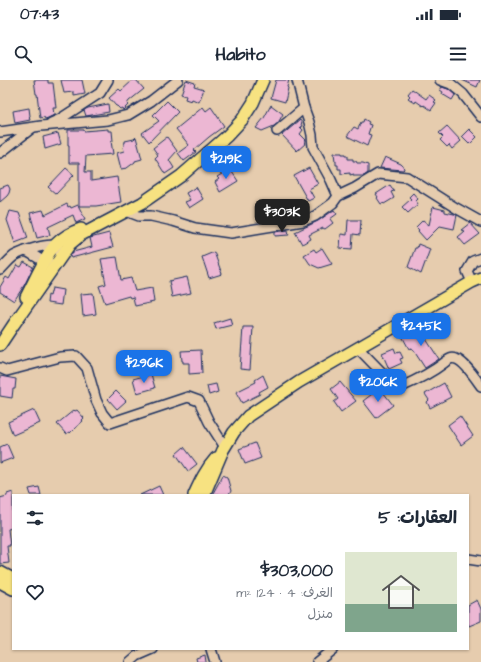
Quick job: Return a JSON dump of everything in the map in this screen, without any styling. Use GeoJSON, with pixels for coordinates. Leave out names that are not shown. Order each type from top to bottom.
{"type":"FeatureCollection","features":[{"type":"Feature","properties":{"kind":"main road"},"geometry":{"type":"LineString","coordinates":[[253,103],[256,80]]}},
{"type":"Feature","properties":{"kind":"main road"},"geometry":{"type":"LineString","coordinates":[[0,345],[70,244],[81,235],[142,203],[181,176],[227,136],[242,120],[253,103],[262,80]]}},
{"type":"Feature","properties":{"kind":"main road"},"geometry":{"type":"LineString","coordinates":[[14,324],[44,262],[55,246],[65,237],[76,231],[107,221]]}},
{"type":"Feature","properties":{"kind":"main road"},"geometry":{"type":"LineString","coordinates":[[204,494],[224,448],[234,432],[248,416],[299,382],[477,280]]}},
{"type":"Feature","properties":{"kind":"main road"},"geometry":{"type":"LineString","coordinates":[[194,494],[209,465],[224,448]]}},
{"type":"Feature","properties":{"kind":"main road"},"geometry":{"type":"LineString","coordinates":[[0,581],[12,579]]}},
{"type":"Feature","properties":{"kind":"main road"},"geometry":{"type":"LineString","coordinates":[[0,581],[12,588]]}},
{"type":"Feature","properties":{"kind":"street"},"geometry":{"type":"LineString","coordinates":[[0,153],[37,127],[60,119],[100,93],[108,80]]}},
{"type":"Feature","properties":{"kind":"street"},"geometry":{"type":"LineString","coordinates":[[0,132],[108,120],[128,115],[151,101],[178,80]]}},
{"type":"Feature","properties":{"kind":"street"},"geometry":{"type":"LineString","coordinates":[[297,80],[312,135],[313,147],[338,196]]}},
{"type":"Feature","properties":{"kind":"street"},"geometry":{"type":"LineString","coordinates":[[440,80],[451,84],[463,94],[481,117]]}},
{"type":"Feature","properties":{"kind":"street"},"geometry":{"type":"LineString","coordinates":[[277,131],[304,108]]}},
{"type":"Feature","properties":{"kind":"street"},"geometry":{"type":"LineString","coordinates":[[126,211],[139,216],[151,216],[174,221],[195,228],[231,233],[303,221],[316,216],[334,203],[338,196],[378,174],[407,177],[481,222]]}},
{"type":"Feature","properties":{"kind":"street"},"geometry":{"type":"LineString","coordinates":[[0,270],[14,256],[24,251],[41,246],[57,247],[58,260],[44,262],[32,254],[24,251]]}},
{"type":"Feature","properties":{"kind":"street"},"geometry":{"type":"LineString","coordinates":[[477,280],[467,271],[473,261],[481,258]]}},
{"type":"Feature","properties":{"kind":"street"},"geometry":{"type":"LineString","coordinates":[[358,348],[394,384],[401,387],[432,372],[449,359],[455,358],[462,362],[481,386]]}},
{"type":"Feature","properties":{"kind":"street"},"geometry":{"type":"LineString","coordinates":[[0,368],[7,371],[60,357],[76,356],[87,368],[96,400],[102,414],[110,423],[188,397],[199,401],[224,448]]}},
{"type":"Feature","properties":{"kind":"street"},"geometry":{"type":"LineString","coordinates":[[469,559],[481,560]]}},
{"type":"Feature","properties":{"kind":"street"},"geometry":{"type":"LineString","coordinates":[[130,662],[137,656],[151,650]]}},
{"type":"Feature","properties":{"kind":"street"},"geometry":{"type":"LineString","coordinates":[[211,650],[215,662]]}},
{"type":"Feature","properties":{"kind":"street"},"geometry":{"type":"LineString","coordinates":[[317,662],[332,650]]}},
{"type":"Feature","properties":{"kind":"building"},"geometry":{"type":"Polygon","coordinates":[[[34,80],[48,80],[48,83],[53,83],[56,108],[53,108],[54,115],[45,119],[44,117],[40,118],[34,80]]]}},
{"type":"Feature","properties":{"kind":"building"},"geometry":{"type":"Polygon","coordinates":[[[61,80],[82,80],[85,94],[74,96],[74,92],[64,93],[61,80]]]}},
{"type":"Feature","properties":{"kind":"building"},"geometry":{"type":"Polygon","coordinates":[[[133,80],[136,80],[144,89],[129,101],[127,104],[128,105],[123,110],[122,108],[120,109],[109,98],[119,89],[121,91],[133,80]]]}},
{"type":"Feature","properties":{"kind":"building"},"geometry":{"type":"Polygon","coordinates":[[[186,80],[195,83],[194,86],[204,89],[199,102],[192,99],[191,101],[185,99],[186,96],[181,94],[186,80]]]}},
{"type":"Feature","properties":{"kind":"building"},"geometry":{"type":"Polygon","coordinates":[[[276,80],[289,80],[285,102],[271,98],[276,80]]]}},
{"type":"Feature","properties":{"kind":"building"},"geometry":{"type":"Polygon","coordinates":[[[462,80],[480,80],[477,87],[462,80]]]}},
{"type":"Feature","properties":{"kind":"building"},"geometry":{"type":"Polygon","coordinates":[[[442,87],[448,89],[455,95],[452,100],[442,94],[443,92],[440,90],[442,87]]]}},
{"type":"Feature","properties":{"kind":"building"},"geometry":{"type":"Polygon","coordinates":[[[412,89],[426,99],[429,95],[436,100],[434,102],[436,103],[431,110],[408,98],[410,96],[408,94],[412,89]]]}},
{"type":"Feature","properties":{"kind":"building"},"geometry":{"type":"Polygon","coordinates":[[[167,101],[178,112],[149,142],[142,133],[159,121],[153,115],[167,101]]]}},
{"type":"Feature","properties":{"kind":"building"},"geometry":{"type":"Polygon","coordinates":[[[108,104],[109,112],[86,116],[84,110],[108,104]]]}},
{"type":"Feature","properties":{"kind":"building"},"geometry":{"type":"Polygon","coordinates":[[[271,105],[283,114],[278,123],[262,131],[256,128],[264,118],[271,105]]]}},
{"type":"Feature","properties":{"kind":"building"},"geometry":{"type":"Polygon","coordinates":[[[203,107],[206,111],[211,107],[224,126],[194,150],[196,152],[184,161],[178,153],[189,145],[176,129],[203,107]]]}},
{"type":"Feature","properties":{"kind":"building"},"geometry":{"type":"Polygon","coordinates":[[[29,108],[30,120],[15,123],[13,111],[29,108]]]}},
{"type":"Feature","properties":{"kind":"building"},"geometry":{"type":"Polygon","coordinates":[[[364,119],[371,125],[368,134],[371,135],[367,146],[347,136],[354,127],[358,129],[364,119]]]}},
{"type":"Feature","properties":{"kind":"building"},"geometry":{"type":"Polygon","coordinates":[[[300,120],[302,126],[300,127],[303,130],[300,134],[306,140],[306,143],[297,151],[282,135],[300,120]]]}},
{"type":"Feature","properties":{"kind":"building"},"geometry":{"type":"Polygon","coordinates":[[[447,126],[461,141],[452,149],[449,145],[447,147],[440,140],[443,137],[439,133],[447,126]]]}},
{"type":"Feature","properties":{"kind":"building"},"geometry":{"type":"Polygon","coordinates":[[[108,129],[108,131],[112,131],[113,141],[111,141],[113,154],[86,156],[85,172],[91,172],[91,181],[117,177],[121,202],[96,206],[79,206],[79,163],[69,163],[68,130],[84,131],[108,129]]]}},
{"type":"Feature","properties":{"kind":"building"},"geometry":{"type":"Polygon","coordinates":[[[469,129],[477,137],[470,144],[462,136],[469,129]]]}},
{"type":"Feature","properties":{"kind":"building"},"geometry":{"type":"Polygon","coordinates":[[[58,133],[61,144],[45,149],[43,137],[58,133]]]}},
{"type":"Feature","properties":{"kind":"building"},"geometry":{"type":"Polygon","coordinates":[[[136,137],[142,159],[135,161],[127,168],[121,169],[117,153],[124,151],[123,147],[125,141],[136,137]]]}},
{"type":"Feature","properties":{"kind":"building"},"geometry":{"type":"Polygon","coordinates":[[[167,137],[177,151],[169,160],[174,168],[165,174],[155,158],[158,155],[153,148],[167,137]]]}},
{"type":"Feature","properties":{"kind":"building"},"geometry":{"type":"Polygon","coordinates":[[[334,153],[346,154],[348,159],[353,159],[353,161],[356,161],[357,163],[368,165],[368,173],[364,176],[354,176],[354,174],[350,175],[350,173],[341,174],[341,169],[338,169],[338,165],[336,165],[334,153]]]}},
{"type":"Feature","properties":{"kind":"building"},"geometry":{"type":"Polygon","coordinates":[[[385,157],[401,164],[404,169],[380,168],[385,157]]]}},
{"type":"Feature","properties":{"kind":"building"},"geometry":{"type":"Polygon","coordinates":[[[66,168],[74,175],[56,194],[48,187],[66,168]]]}},
{"type":"Feature","properties":{"kind":"building"},"geometry":{"type":"Polygon","coordinates":[[[309,168],[318,184],[309,189],[314,198],[308,201],[294,176],[309,168]]]}},
{"type":"Feature","properties":{"kind":"building"},"geometry":{"type":"Polygon","coordinates":[[[230,169],[238,181],[220,192],[215,182],[219,179],[217,177],[230,169]]]}},
{"type":"Feature","properties":{"kind":"building"},"geometry":{"type":"Polygon","coordinates":[[[8,185],[10,189],[9,193],[0,202],[0,188],[8,185]]]}},
{"type":"Feature","properties":{"kind":"building"},"geometry":{"type":"Polygon","coordinates":[[[390,185],[394,191],[391,192],[394,198],[384,204],[381,204],[376,194],[390,185]]]}},
{"type":"Feature","properties":{"kind":"building"},"geometry":{"type":"Polygon","coordinates":[[[196,187],[203,199],[189,208],[185,202],[190,200],[186,193],[196,187]]]}},
{"type":"Feature","properties":{"kind":"building"},"geometry":{"type":"Polygon","coordinates":[[[413,193],[418,199],[416,201],[418,204],[408,213],[402,207],[411,199],[409,197],[413,193]]]}},
{"type":"Feature","properties":{"kind":"building"},"geometry":{"type":"Polygon","coordinates":[[[67,204],[68,207],[70,206],[71,208],[78,205],[85,219],[76,223],[73,215],[48,227],[50,235],[37,238],[30,213],[43,210],[45,215],[67,204]]]}},
{"type":"Feature","properties":{"kind":"building"},"geometry":{"type":"Polygon","coordinates":[[[433,207],[457,215],[454,229],[440,226],[426,240],[416,227],[423,220],[429,225],[433,207]]]}},
{"type":"Feature","properties":{"kind":"building"},"geometry":{"type":"Polygon","coordinates":[[[334,210],[337,214],[330,219],[333,223],[325,229],[323,228],[309,235],[311,239],[302,244],[295,232],[318,221],[334,210]]]}},
{"type":"Feature","properties":{"kind":"building"},"geometry":{"type":"Polygon","coordinates":[[[10,211],[19,213],[28,238],[15,243],[7,220],[10,211]]]}},
{"type":"Feature","properties":{"kind":"building"},"geometry":{"type":"Polygon","coordinates":[[[348,220],[361,220],[360,235],[353,234],[352,249],[340,248],[341,234],[347,235],[348,220]]]}},
{"type":"Feature","properties":{"kind":"building"},"geometry":{"type":"Polygon","coordinates":[[[470,223],[480,234],[465,245],[458,237],[465,231],[461,230],[470,223]]]}},
{"type":"Feature","properties":{"kind":"building"},"geometry":{"type":"Polygon","coordinates":[[[288,230],[289,235],[275,236],[275,232],[288,230]]]}},
{"type":"Feature","properties":{"kind":"building"},"geometry":{"type":"Polygon","coordinates":[[[109,233],[113,247],[71,258],[70,256],[73,252],[92,247],[90,238],[109,233]]]}},
{"type":"Feature","properties":{"kind":"building"},"geometry":{"type":"Polygon","coordinates":[[[418,244],[430,249],[421,274],[408,267],[418,244]]]}},
{"type":"Feature","properties":{"kind":"building"},"geometry":{"type":"Polygon","coordinates":[[[322,248],[332,264],[319,268],[310,264],[304,255],[314,249],[316,252],[322,248]]]}},
{"type":"Feature","properties":{"kind":"building"},"geometry":{"type":"Polygon","coordinates":[[[214,252],[222,274],[209,278],[202,257],[214,252]]]}},
{"type":"Feature","properties":{"kind":"building"},"geometry":{"type":"Polygon","coordinates":[[[117,257],[121,280],[131,278],[135,291],[152,288],[154,302],[135,306],[133,297],[130,298],[129,296],[105,303],[99,286],[106,284],[101,259],[117,257]]]}},
{"type":"Feature","properties":{"kind":"building"},"geometry":{"type":"Polygon","coordinates":[[[24,262],[33,267],[25,284],[14,301],[0,292],[0,287],[6,277],[9,279],[17,265],[21,267],[24,262]]]}},
{"type":"Feature","properties":{"kind":"building"},"geometry":{"type":"Polygon","coordinates":[[[187,277],[191,293],[172,297],[169,281],[187,277]]]}},
{"type":"Feature","properties":{"kind":"building"},"geometry":{"type":"Polygon","coordinates":[[[52,288],[63,290],[61,305],[47,303],[48,295],[50,296],[52,288]]]}},
{"type":"Feature","properties":{"kind":"building"},"geometry":{"type":"Polygon","coordinates":[[[93,293],[96,314],[83,316],[81,294],[93,293]]]}},
{"type":"Feature","properties":{"kind":"building"},"geometry":{"type":"Polygon","coordinates":[[[230,318],[232,325],[216,329],[214,323],[230,318]]]}},
{"type":"Feature","properties":{"kind":"building"},"geometry":{"type":"Polygon","coordinates":[[[420,326],[426,339],[439,359],[425,368],[412,348],[409,349],[402,336],[420,326]]]}},
{"type":"Feature","properties":{"kind":"building"},"geometry":{"type":"Polygon","coordinates":[[[243,327],[253,327],[250,370],[240,369],[243,327]]]}},
{"type":"Feature","properties":{"kind":"building"},"geometry":{"type":"Polygon","coordinates":[[[394,348],[396,353],[400,352],[403,358],[400,359],[402,363],[389,369],[382,353],[394,348]]]}},
{"type":"Feature","properties":{"kind":"building"},"geometry":{"type":"Polygon","coordinates":[[[201,350],[202,373],[189,374],[189,363],[183,363],[181,351],[201,350]]]}},
{"type":"Feature","properties":{"kind":"building"},"geometry":{"type":"Polygon","coordinates":[[[151,374],[155,388],[137,393],[133,379],[151,374]]]}},
{"type":"Feature","properties":{"kind":"building"},"geometry":{"type":"Polygon","coordinates":[[[263,375],[268,387],[259,392],[260,394],[242,403],[236,392],[256,382],[255,380],[263,375]]]}},
{"type":"Feature","properties":{"kind":"building"},"geometry":{"type":"Polygon","coordinates":[[[0,376],[16,379],[12,398],[0,396],[0,376]]]}},
{"type":"Feature","properties":{"kind":"building"},"geometry":{"type":"Polygon","coordinates":[[[340,382],[356,401],[341,412],[334,402],[338,399],[331,389],[340,382]]]}},
{"type":"Feature","properties":{"kind":"building"},"geometry":{"type":"Polygon","coordinates":[[[444,383],[451,397],[430,408],[427,402],[429,400],[425,394],[444,383]]]}},
{"type":"Feature","properties":{"kind":"building"},"geometry":{"type":"Polygon","coordinates":[[[216,384],[218,392],[209,395],[207,386],[216,384]]]}},
{"type":"Feature","properties":{"kind":"building"},"geometry":{"type":"Polygon","coordinates":[[[380,388],[393,405],[376,418],[363,401],[380,388]]]}},
{"type":"Feature","properties":{"kind":"building"},"geometry":{"type":"Polygon","coordinates":[[[116,391],[126,401],[117,409],[108,399],[116,391]]]}},
{"type":"Feature","properties":{"kind":"building"},"geometry":{"type":"Polygon","coordinates":[[[34,410],[40,423],[13,435],[8,422],[34,410]]]}},
{"type":"Feature","properties":{"kind":"building"},"geometry":{"type":"Polygon","coordinates":[[[74,410],[77,410],[84,418],[82,420],[83,421],[70,433],[69,432],[66,434],[57,424],[74,410]]]}},
{"type":"Feature","properties":{"kind":"building"},"geometry":{"type":"Polygon","coordinates":[[[460,416],[473,436],[461,445],[448,425],[460,416]]]}},
{"type":"Feature","properties":{"kind":"building"},"geometry":{"type":"Polygon","coordinates":[[[255,443],[261,458],[245,464],[239,449],[255,443]]]}},
{"type":"Feature","properties":{"kind":"building"},"geometry":{"type":"Polygon","coordinates":[[[7,444],[13,458],[0,463],[0,447],[7,444]]]}},
{"type":"Feature","properties":{"kind":"building"},"geometry":{"type":"Polygon","coordinates":[[[184,447],[197,464],[188,471],[176,454],[184,447]]]}},
{"type":"Feature","properties":{"kind":"building"},"geometry":{"type":"Polygon","coordinates":[[[223,475],[227,477],[231,491],[230,494],[213,494],[223,475]]]}},
{"type":"Feature","properties":{"kind":"building"},"geometry":{"type":"Polygon","coordinates":[[[159,486],[163,494],[142,494],[159,486]]]}},
{"type":"Feature","properties":{"kind":"building"},"geometry":{"type":"Polygon","coordinates":[[[39,487],[41,494],[31,494],[29,489],[39,487]]]}},
{"type":"Feature","properties":{"kind":"building"},"geometry":{"type":"Polygon","coordinates":[[[13,492],[12,528],[8,529],[10,546],[7,546],[9,563],[0,564],[0,498],[7,496],[7,494],[13,492]]]}},
{"type":"Feature","properties":{"kind":"building"},"geometry":{"type":"Polygon","coordinates":[[[477,600],[481,609],[481,621],[469,626],[469,604],[477,600]]]}},
{"type":"Feature","properties":{"kind":"building"},"geometry":{"type":"Polygon","coordinates":[[[205,655],[206,662],[197,662],[196,658],[205,655]]]}}]}
